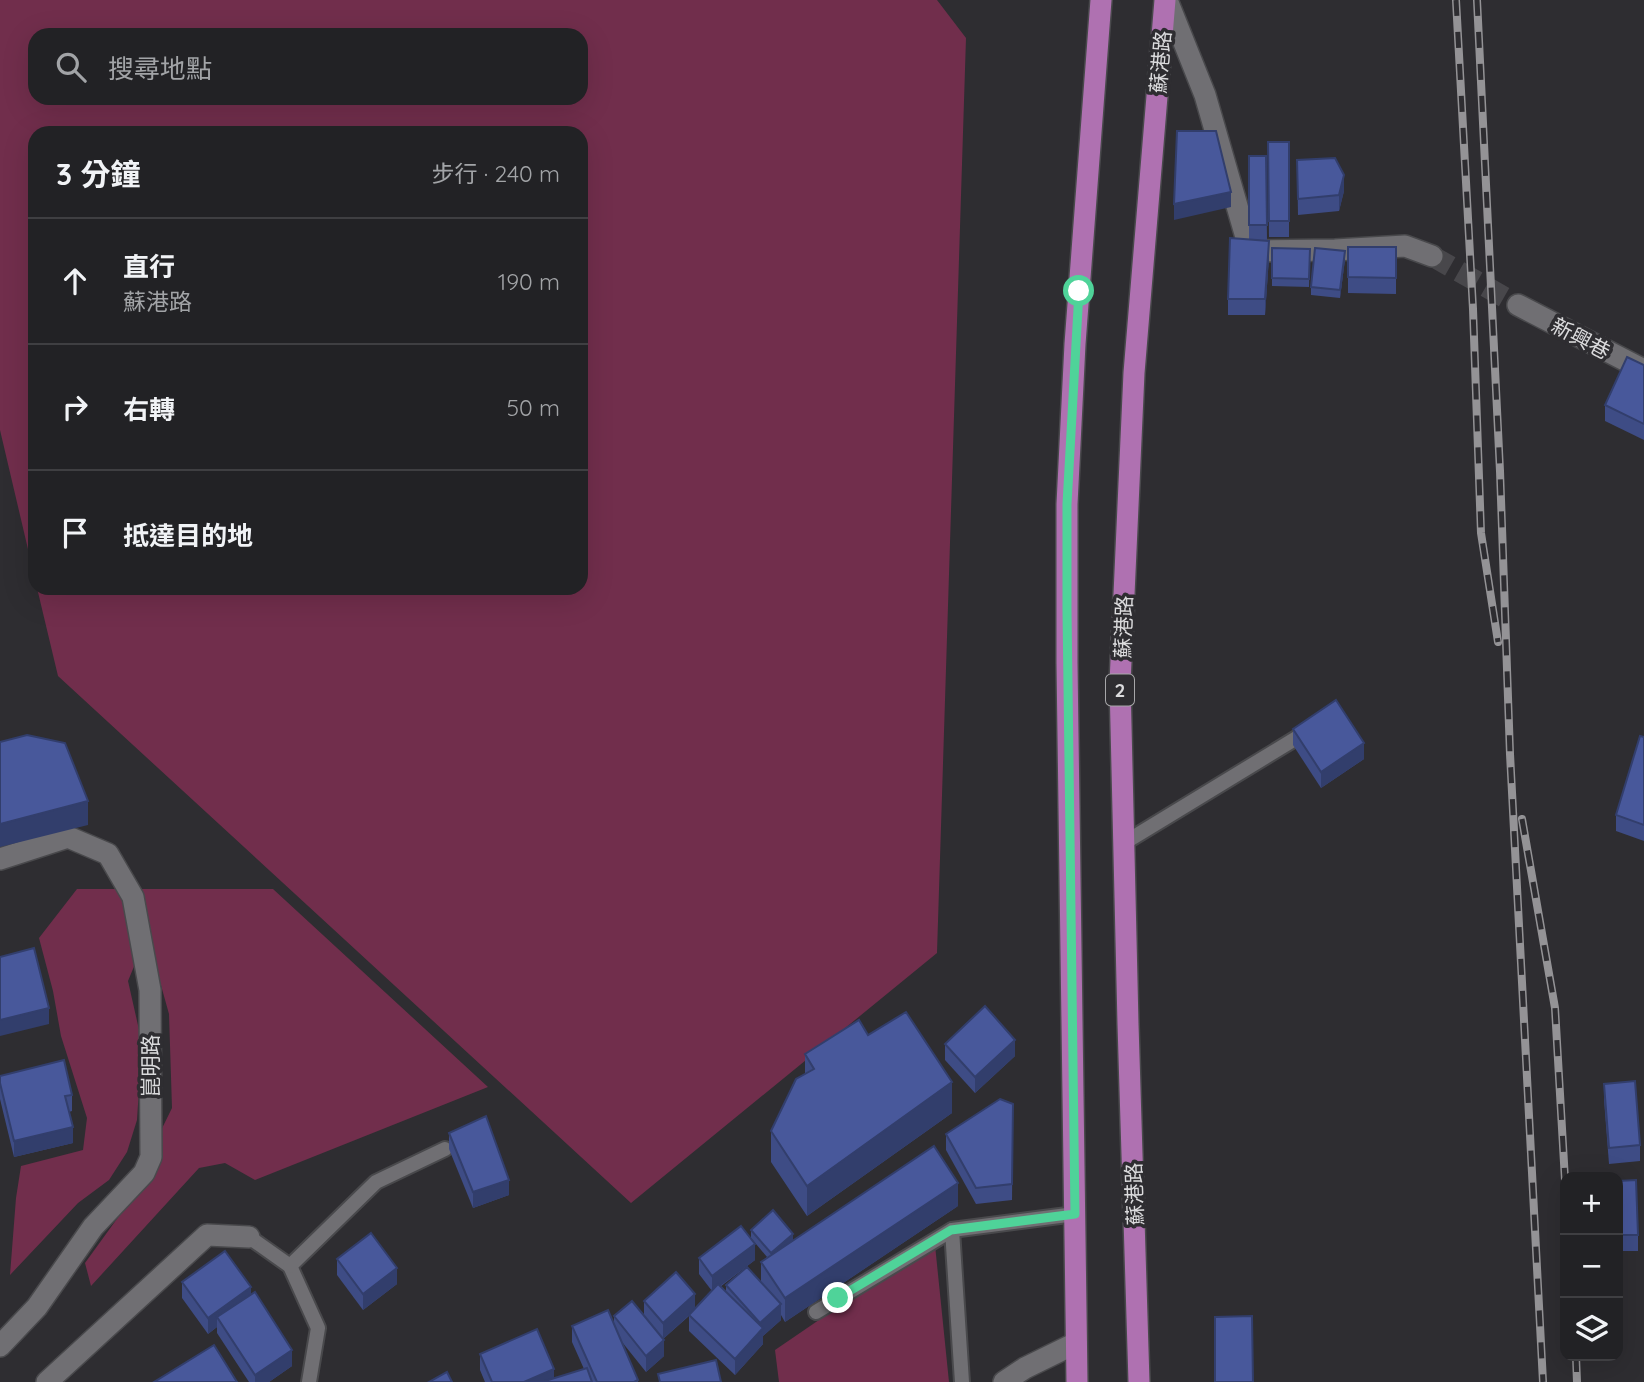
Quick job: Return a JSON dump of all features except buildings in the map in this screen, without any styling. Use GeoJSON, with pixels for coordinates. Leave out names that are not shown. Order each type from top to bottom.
{"type":"FeatureCollection","features":[{"type":"Feature","properties":{"kind":"main road"},"geometry":{"type":"LineString","coordinates":[[1077,1382],[1067,504],[1075,344],[1101,0]]}},
{"type":"Feature","properties":{"kind":"main road","name":"蘇港路"},"geometry":{"type":"LineString","coordinates":[[1139,1382],[1120,683],[1133,386],[1166,0]]}},
{"type":"Feature","properties":{"kind":"street"},"geometry":{"type":"LineString","coordinates":[[1166,0],[1205,95],[1250,251],[1405,246],[1432,256]]}},
{"type":"Feature","properties":{"kind":"street","name":"新興巷"},"geometry":{"type":"LineString","coordinates":[[1518,305],[1644,370]]}},
{"type":"Feature","properties":{"kind":"street","name":"崑明路"},"geometry":{"type":"LineString","coordinates":[[0,859],[68,837],[108,854],[133,897],[150,990],[151,1157],[144,1173],[93,1227],[37,1307],[0,1346]]}},
{"type":"Feature","properties":{"kind":"street"},"geometry":{"type":"LineString","coordinates":[[47,1382],[207,1235],[249,1237]]}},
{"type":"Feature","properties":{"kind":"street"},"geometry":{"type":"LineString","coordinates":[[1004,1382],[1025,1368],[1076,1343]]}},
{"type":"Feature","properties":{"kind":"lane"},"geometry":{"type":"LineString","coordinates":[[1124,843],[1321,724]]}},
{"type":"Feature","properties":{"kind":"lane"},"geometry":{"type":"LineString","coordinates":[[290,1266],[376,1182],[445,1149]]}},
{"type":"Feature","properties":{"kind":"lane"},"geometry":{"type":"LineString","coordinates":[[816,1312],[951,1230],[1075,1214]]}},
{"type":"Feature","properties":{"kind":"lane"},"geometry":{"type":"LineString","coordinates":[[951,1230],[962,1382]]}},
{"type":"Feature","properties":{"kind":"lane"},"geometry":{"type":"LineString","coordinates":[[249,1237],[290,1266],[318,1328],[309,1382]]}},
{"type":"Feature","properties":{"kind":"shaded area"},"geometry":{"type":"Polygon","coordinates":[[[0,0],[937,0],[966,38],[937,953],[631,1203],[58,676],[39,595],[588,595],[588,126],[28,126],[28,549],[0,430],[0,0]]]}},
{"type":"Feature","properties":{"kind":"shaded area"},"geometry":{"type":"Polygon","coordinates":[[[77,889],[273,889],[488,1087],[255,1180],[225,1163],[199,1168],[91,1286],[85,1263],[119,1216],[172,1108],[169,1014],[147,935],[128,981],[142,1043],[137,1120],[127,1152],[109,1180],[78,1203],[10,1275],[21,1166],[83,1150],[87,1118],[61,1036],[39,938],[77,889]]]}},
{"type":"Feature","properties":{"kind":"shaded area"},"geometry":{"type":"Polygon","coordinates":[[[935,1245],[949,1382],[779,1382],[775,1350],[935,1245]]]}},
{"type":"Feature","properties":{"kind":"tunnel"},"geometry":{"type":"LineString","coordinates":[[1432,256],[1518,305]]}},
{"type":"Feature","properties":{"kind":"railway"},"geometry":{"type":"LineString","coordinates":[[1456,0],[1473,309],[1481,533],[1498,642]]}},
{"type":"Feature","properties":{"kind":"railway"},"geometry":{"type":"LineString","coordinates":[[1477,0],[1500,471],[1510,754],[1543,1382]]}},
{"type":"Feature","properties":{"kind":"railway"},"geometry":{"type":"LineString","coordinates":[[1522,819],[1555,1008],[1565,1172]]}},
{"type":"Feature","properties":{"kind":"railway"},"geometry":{"type":"LineString","coordinates":[[1576,1361],[1577,1382]]}},
{"type":"Feature","properties":{"kind":"route"},"geometry":{"type":"LineString","coordinates":[[838,1298],[951,1230],[1075,1214],[1067,504],[1079,291]]}}]}
